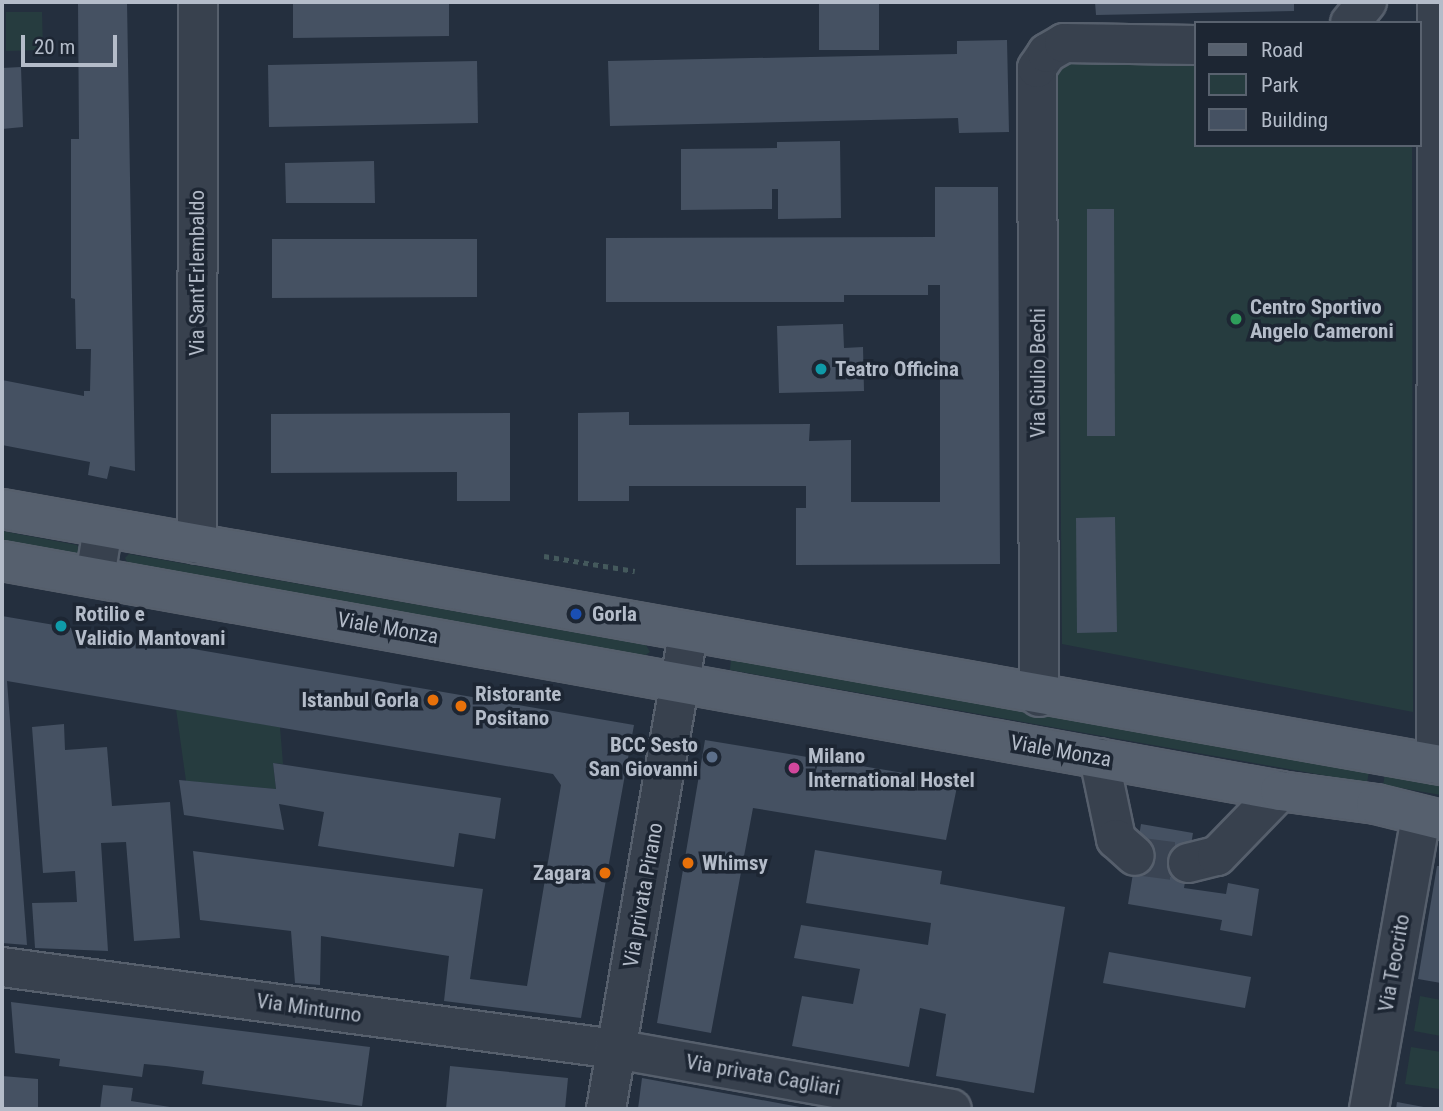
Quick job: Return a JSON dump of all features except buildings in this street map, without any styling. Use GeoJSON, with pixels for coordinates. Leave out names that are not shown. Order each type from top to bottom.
{"type":"FeatureCollection","features":[{"type":"Feature","properties":{"kind":"main road"},"geometry":{"type":"LineString","coordinates":[[2,509],[1040,697],[1438,764]]}},
{"type":"Feature","properties":{"kind":"main road","name":"Viale Monza"},"geometry":{"type":"LineString","coordinates":[[2,561],[1280,791],[1376,804],[1431,818]]}},
{"type":"Feature","properties":{"kind":"street","name":"Via Sant'Erlembaldo"},"geometry":{"type":"LineString","coordinates":[[197,544],[198,2]]}},
{"type":"Feature","properties":{"kind":"street"},"geometry":{"type":"LineString","coordinates":[[1352,21],[1367,2]]}},
{"type":"Feature","properties":{"kind":"street"},"geometry":{"type":"LineString","coordinates":[[1437,2],[1429,47],[1438,764]]}},
{"type":"Feature","properties":{"kind":"street","name":"Via Giulio Bechi"},"geometry":{"type":"LineString","coordinates":[[1040,697],[1036,76],[1047,53],[1072,42],[1194,44]]}},
{"type":"Feature","properties":{"kind":"street"},"geometry":{"type":"LineString","coordinates":[[95,577],[103,528]]}},
{"type":"Feature","properties":{"kind":"street"},"geometry":{"type":"LineString","coordinates":[[680,681],[688,634]]}},
{"type":"Feature","properties":{"kind":"street","name":"Via privata Pirano"},"geometry":{"type":"LineString","coordinates":[[606,1109],[680,681]]}},
{"type":"Feature","properties":{"kind":"street"},"geometry":{"type":"LineString","coordinates":[[1099,758],[1116,839],[1135,856]]}},
{"type":"Feature","properties":{"kind":"street"},"geometry":{"type":"LineString","coordinates":[[1188,863],[1217,856],[1280,791]]}},
{"type":"Feature","properties":{"kind":"street","name":"Via Teocrito"},"geometry":{"type":"LineString","coordinates":[[1369,1109],[1431,818]]}},
{"type":"Feature","properties":{"kind":"street","name":"Via Minturno"},"geometry":{"type":"LineString","coordinates":[[2,967],[615,1049]]}},
{"type":"Feature","properties":{"kind":"street","name":"Via privata Cagliari"},"geometry":{"type":"LineString","coordinates":[[615,1049],[952,1109]]}},
{"type":"Feature","properties":{"kind":"path"},"geometry":{"type":"LineString","coordinates":[[544,556],[635,571]]}},
{"type":"Feature","properties":{"kind":"green space"},"geometry":{"type":"Polygon","coordinates":[[[6,12],[42,12],[43,50],[6,51],[6,12]]]}},
{"type":"Feature","properties":{"kind":"green space","name":"Centro Sportivo Angelo Cameroni"},"geometry":{"type":"Polygon","coordinates":[[[1057,63],[1194,63],[1194,147],[1412,147],[1413,712],[1062,644],[1057,63]]]}},
{"type":"Feature","properties":{"kind":"green space"},"geometry":{"type":"Polygon","coordinates":[[[2,531],[77,545],[80,551],[74,556],[2,542],[2,531]]]}},
{"type":"Feature","properties":{"kind":"green space"},"geometry":{"type":"Polygon","coordinates":[[[129,554],[646,645],[650,652],[644,656],[128,564],[125,558],[129,554]]]}},
{"type":"Feature","properties":{"kind":"green space"},"geometry":{"type":"Polygon","coordinates":[[[731,659],[1369,771],[1367,783],[730,670],[731,659]]]}},
{"type":"Feature","properties":{"kind":"green space"},"geometry":{"type":"Polygon","coordinates":[[[176,709],[280,727],[283,764],[273,763],[276,789],[186,781],[176,709]]]}},
{"type":"Feature","properties":{"kind":"green space"},"geometry":{"type":"Polygon","coordinates":[[[1385,774],[1441,784],[1441,795],[1383,785],[1385,774]]]}},
{"type":"Feature","properties":{"kind":"green space"},"geometry":{"type":"Polygon","coordinates":[[[1420,996],[1441,1000],[1441,1036],[1414,1031],[1420,996]]]}},
{"type":"Feature","properties":{"kind":"green space"},"geometry":{"type":"Polygon","coordinates":[[[1411,1047],[1441,1052],[1439,1089],[1405,1084],[1411,1047]]]}},
{"type":"Feature","properties":{"kind":"tunnel"},"geometry":{"type":"LineString","coordinates":[[1135,856],[1188,863]]}},
{"type":"Feature","properties":{"kind":"place","name":"Centro Sportivo Angelo Cameroni"},"geometry":{"type":"Point","coordinates":[1236,319]}},
{"type":"Feature","properties":{"kind":"place","name":"Teatro Officina"},"geometry":{"type":"Point","coordinates":[821,369]}},
{"type":"Feature","properties":{"kind":"place","name":"Gorla"},"geometry":{"type":"Point","coordinates":[576,614]}},
{"type":"Feature","properties":{"kind":"place","name":"Rotilio e Validio Mantovani"},"geometry":{"type":"Point","coordinates":[61,626]}},
{"type":"Feature","properties":{"kind":"place","name":"Istanbul Gorla"},"geometry":{"type":"Point","coordinates":[433,700]}},
{"type":"Feature","properties":{"kind":"place","name":"Ristorante Positano"},"geometry":{"type":"Point","coordinates":[461,706]}},
{"type":"Feature","properties":{"kind":"place","name":"BCC Sesto San Giovanni"},"geometry":{"type":"Point","coordinates":[712,757]}},
{"type":"Feature","properties":{"kind":"place","name":"Milano International Hostel"},"geometry":{"type":"Point","coordinates":[794,768]}},
{"type":"Feature","properties":{"kind":"place","name":"Whimsy"},"geometry":{"type":"Point","coordinates":[688,863]}},
{"type":"Feature","properties":{"kind":"place","name":"Zagara"},"geometry":{"type":"Point","coordinates":[605,873]}}]}
